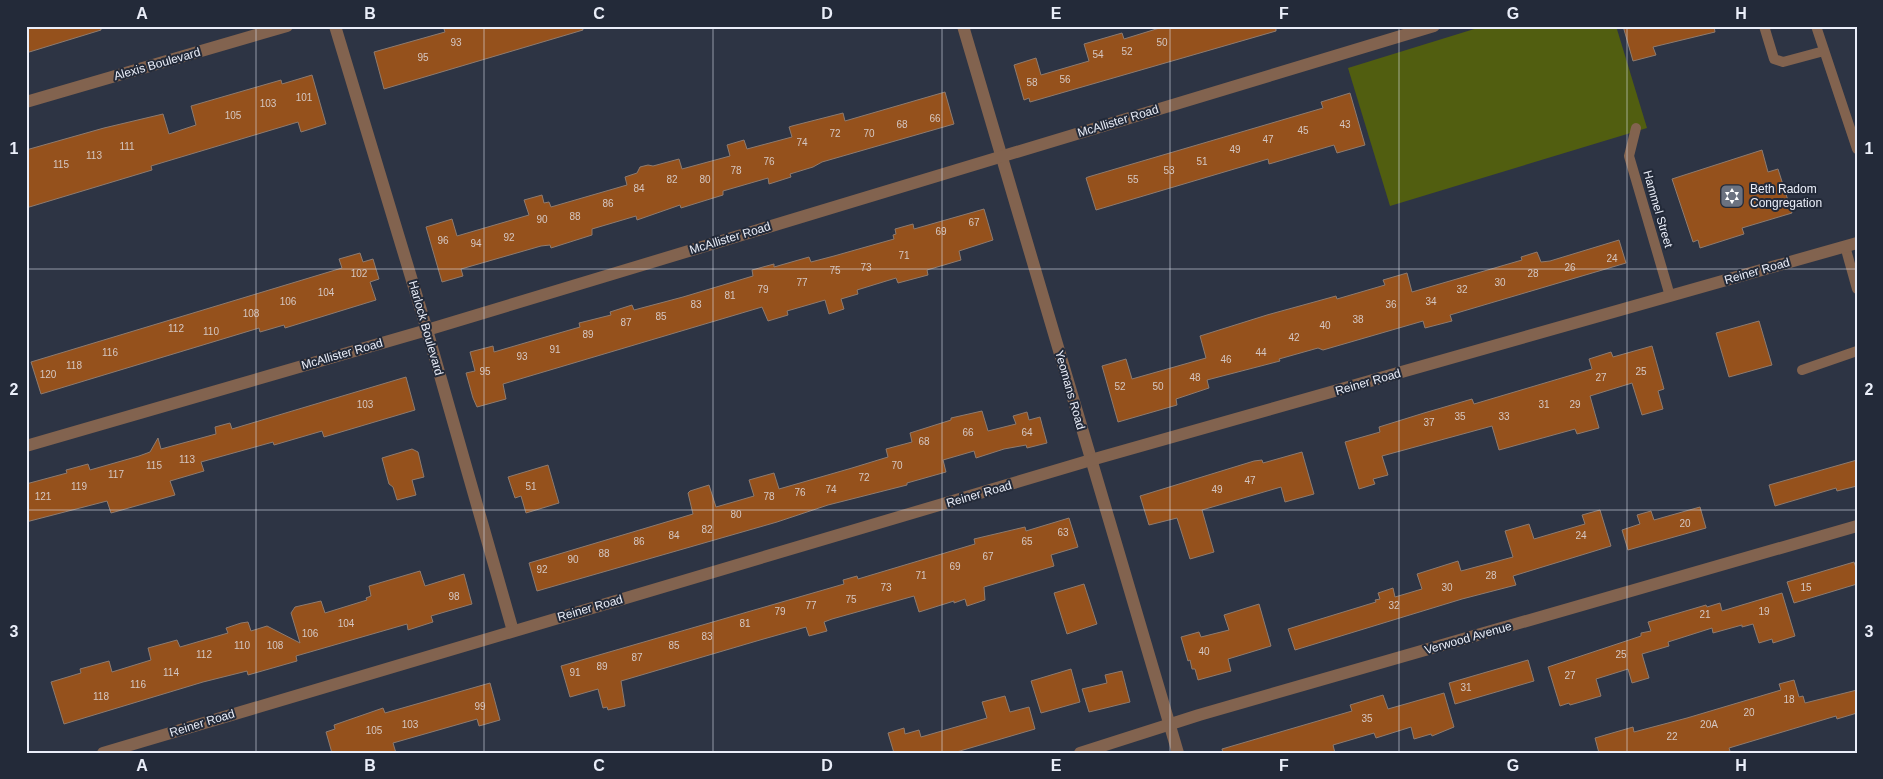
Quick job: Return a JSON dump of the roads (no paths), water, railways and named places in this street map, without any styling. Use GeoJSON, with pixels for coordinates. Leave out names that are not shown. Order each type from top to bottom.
{"type":"FeatureCollection","features":[{"type":"Feature","properties":{"kind":"street","name":"Alexis Boulevard"},"geometry":{"type":"LineString","coordinates":[[26,102],[287,26]]}},
{"type":"Feature","properties":{"kind":"street","name":"Harlock Boulevard"},"geometry":{"type":"LineString","coordinates":[[334,26],[427,330],[513,631]]}},
{"type":"Feature","properties":{"kind":"street","name":"Yeomans Road"},"geometry":{"type":"LineString","coordinates":[[963,26],[1178,753]]}},
{"type":"Feature","properties":{"kind":"street","name":"McAllister Road"},"geometry":{"type":"LineString","coordinates":[[26,446],[427,330],[1434,26]]}},
{"type":"Feature","properties":{"kind":"street","name":"Reiner Road"},"geometry":{"type":"LineString","coordinates":[[103,753],[1091,460],[1851,244]]}},
{"type":"Feature","properties":{"kind":"street","name":"Verwood Avenue"},"geometry":{"type":"LineString","coordinates":[[1080,753],[1170,724],[1857,526]]}},
{"type":"Feature","properties":{"kind":"lane"},"geometry":{"type":"LineString","coordinates":[[1764,26],[1774,59],[1783,62],[1824,51]]}},
{"type":"Feature","properties":{"kind":"lane"},"geometry":{"type":"LineString","coordinates":[[1816,26],[1857,149]]}},
{"type":"Feature","properties":{"kind":"lane","name":"Hammel Street"},"geometry":{"type":"LineString","coordinates":[[1636,128],[1629,156],[1670,296]]}},
{"type":"Feature","properties":{"kind":"lane"},"geometry":{"type":"LineString","coordinates":[[1851,244],[1857,289]]}},
{"type":"Feature","properties":{"kind":"lane"},"geometry":{"type":"LineString","coordinates":[[1802,370],[1857,352]]}},
{"type":"Feature","properties":{"kind":"place","name":"Beth Radom Congregation"},"geometry":{"type":"Point","coordinates":[1732,196]}}]}
